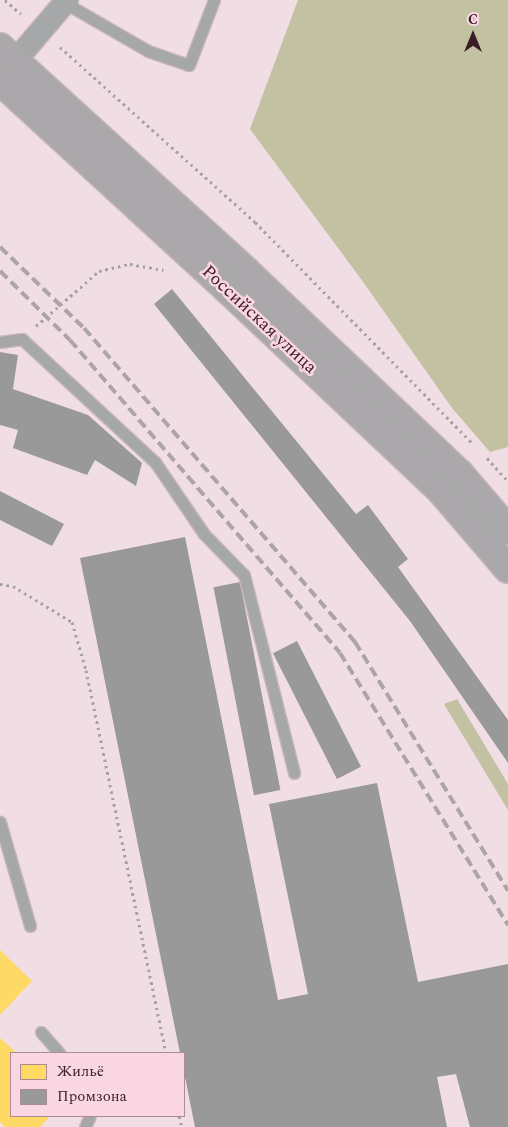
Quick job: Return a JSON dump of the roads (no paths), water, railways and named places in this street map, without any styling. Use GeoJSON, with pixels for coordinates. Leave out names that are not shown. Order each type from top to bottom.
{"type":"FeatureCollection","features":[{"type":"Feature","properties":{"kind":"main road","name":"Российская улица"},"geometry":{"type":"LineString","coordinates":[[5,63],[246,270],[460,474],[508,530]]}},
{"type":"Feature","properties":{"kind":"main road","name":"Российская улица"},"geometry":{"type":"LineString","coordinates":[[5,63],[228,290],[442,492],[508,569]]}},
{"type":"Feature","properties":{"kind":"street"},"geometry":{"type":"LineString","coordinates":[[5,63],[41,30],[66,2]]}},
{"type":"Feature","properties":{"kind":"lane"},"geometry":{"type":"LineString","coordinates":[[66,2],[148,51],[189,65],[214,0]]}},
{"type":"Feature","properties":{"kind":"lane"},"geometry":{"type":"LineString","coordinates":[[0,342],[22,339],[155,462],[204,534],[244,575],[294,773]]}},
{"type":"Feature","properties":{"kind":"lane"},"geometry":{"type":"LineString","coordinates":[[0,822],[30,926]]}},
{"type":"Feature","properties":{"kind":"lane"},"geometry":{"type":"LineString","coordinates":[[41,1032],[58,1052]]}},
{"type":"Feature","properties":{"kind":"railway"},"geometry":{"type":"LineString","coordinates":[[0,247],[84,328],[355,642],[508,891]]}},
{"type":"Feature","properties":{"kind":"railway"},"geometry":{"type":"LineString","coordinates":[[0,271],[70,340],[340,653],[508,925]]}}]}
